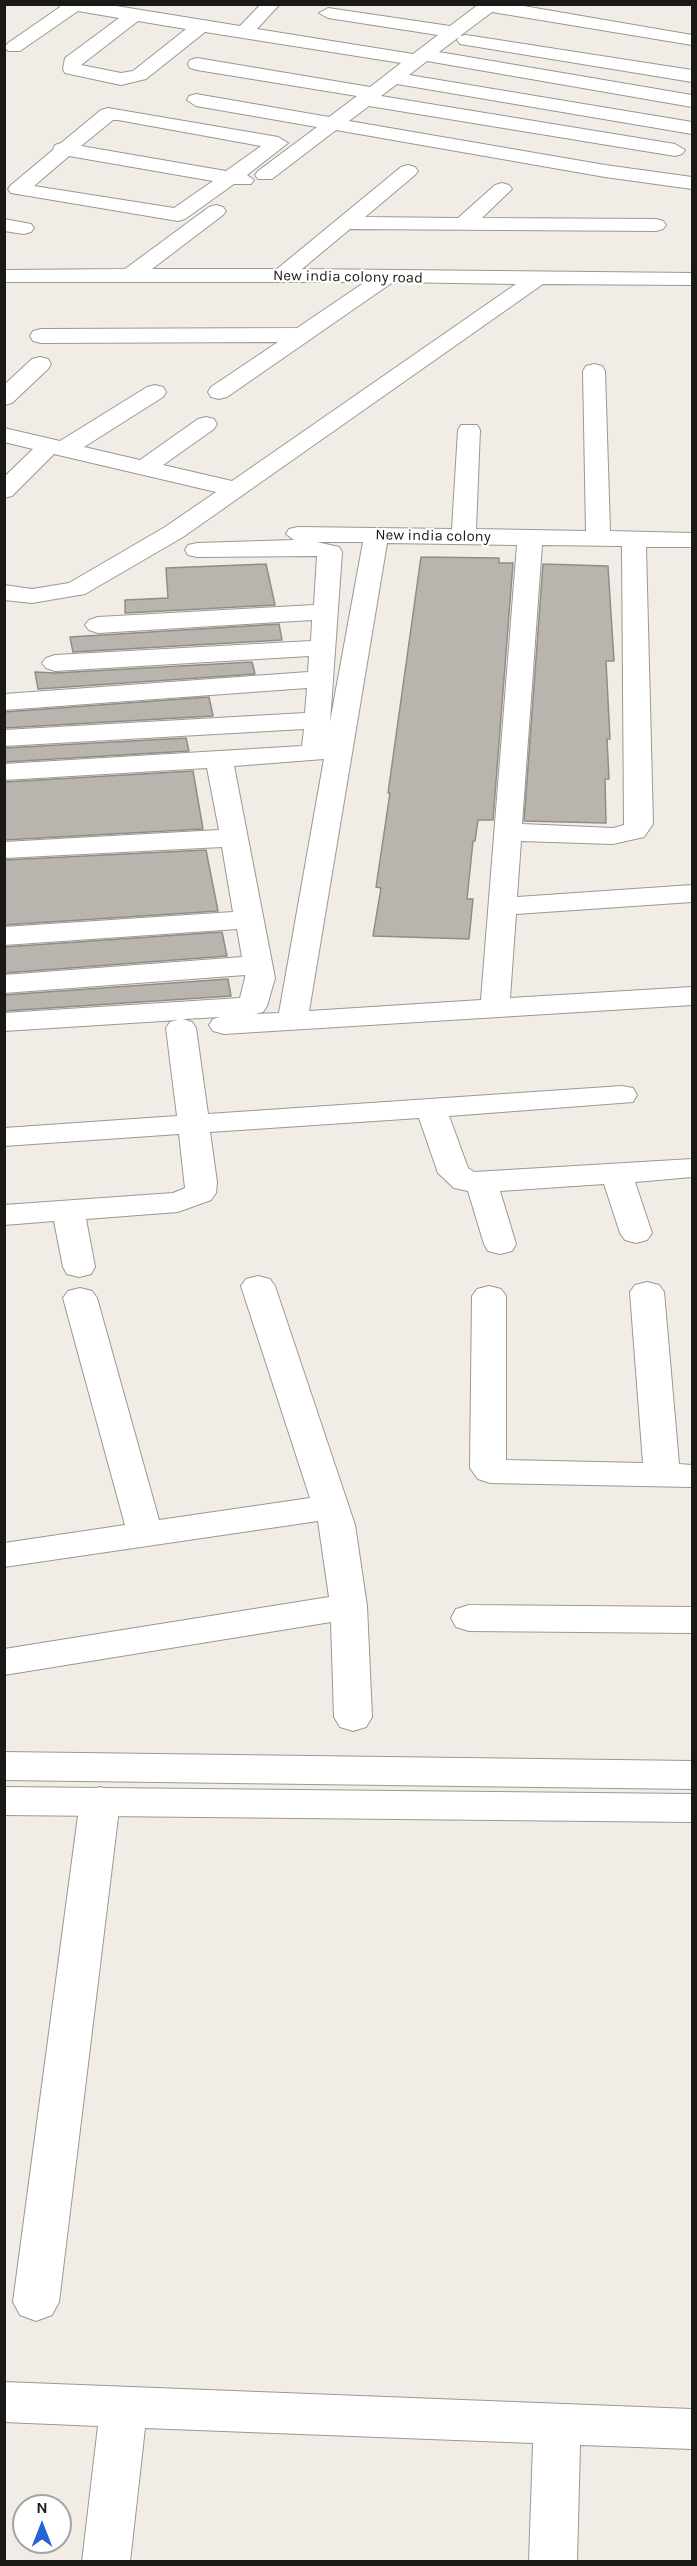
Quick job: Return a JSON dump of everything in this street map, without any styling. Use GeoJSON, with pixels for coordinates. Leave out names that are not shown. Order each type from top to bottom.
{"type":"FeatureCollection","features":[{"type":"Feature","properties":{"kind":"street"},"geometry":{"type":"LineString","coordinates":[[244,32],[271,4]]}},
{"type":"Feature","properties":{"kind":"street"},"geometry":{"type":"LineString","coordinates":[[14,47],[70,5],[693,101]]}},
{"type":"Feature","properties":{"kind":"street"},"geometry":{"type":"LineString","coordinates":[[128,277],[171,230],[255,182],[490,5],[693,40]]}},
{"type":"Feature","properties":{"kind":"street"},"geometry":{"type":"LineString","coordinates":[[328,13],[693,76]]}},
{"type":"Feature","properties":{"kind":"street"},"geometry":{"type":"LineString","coordinates":[[134,15],[72,62],[72,69],[121,80],[139,75],[201,26]]}},
{"type":"Feature","properties":{"kind":"street"},"geometry":{"type":"LineString","coordinates":[[197,64],[675,150]]}},
{"type":"Feature","properties":{"kind":"street"},"geometry":{"type":"LineString","coordinates":[[395,78],[693,128]]}},
{"type":"Feature","properties":{"kind":"street"},"geometry":{"type":"LineString","coordinates":[[196,100],[615,173],[693,183]]}},
{"type":"Feature","properties":{"kind":"street"},"geometry":{"type":"LineString","coordinates":[[118,114],[278,143],[181,214],[171,216],[118,207],[11,195],[104,115],[118,114]]}},
{"type":"Feature","properties":{"kind":"street"},"geometry":{"type":"LineString","coordinates":[[84,131],[106,135]]}},
{"type":"Feature","properties":{"kind":"street"},"geometry":{"type":"LineString","coordinates":[[148,184],[222,132]]}},
{"type":"Feature","properties":{"kind":"street"},"geometry":{"type":"LineString","coordinates":[[62,149],[255,182]]}},
{"type":"Feature","properties":{"kind":"street"},"geometry":{"type":"LineString","coordinates":[[282,275],[408,171]]}},
{"type":"Feature","properties":{"kind":"street"},"geometry":{"type":"LineString","coordinates":[[36,172],[141,189],[118,207],[117,217],[171,230]]}},
{"type":"Feature","properties":{"kind":"street"},"geometry":{"type":"LineString","coordinates":[[463,224],[502,189]]}},
{"type":"Feature","properties":{"kind":"street"},"geometry":{"type":"LineString","coordinates":[[347,223],[656,225]]}},
{"type":"Feature","properties":{"kind":"street","name":"New india colony road"},"geometry":{"type":"LineString","coordinates":[[4,276],[282,275],[385,278],[693,279]]}},
{"type":"Feature","properties":{"kind":"street"},"geometry":{"type":"LineString","coordinates":[[219,392],[385,278]]}},
{"type":"Feature","properties":{"kind":"street"},"geometry":{"type":"LineString","coordinates":[[4,592],[32,596],[76,589],[174,532],[538,278]]}},
{"type":"Feature","properties":{"kind":"street"},"geometry":{"type":"LineString","coordinates":[[40,336],[301,335]]}},
{"type":"Feature","properties":{"kind":"street"},"geometry":{"type":"LineString","coordinates":[[4,398],[40,364]]}},
{"type":"Feature","properties":{"kind":"street"},"geometry":{"type":"LineString","coordinates":[[594,370],[598,538]]}},
{"type":"Feature","properties":{"kind":"street"},"geometry":{"type":"LineString","coordinates":[[4,491],[57,447],[155,392]]}},
{"type":"Feature","properties":{"kind":"street"},"geometry":{"type":"LineString","coordinates":[[145,467],[206,424]]}},
{"type":"Feature","properties":{"kind":"street"},"geometry":{"type":"LineString","coordinates":[[464,536],[469,430]]}},
{"type":"Feature","properties":{"kind":"street"},"geometry":{"type":"LineString","coordinates":[[4,435],[237,489]]}},
{"type":"Feature","properties":{"kind":"street","name":"New india colony"},"geometry":{"type":"LineString","coordinates":[[174,532],[693,540]]}},
{"type":"Feature","properties":{"kind":"street"},"geometry":{"type":"LineString","coordinates":[[292,1021],[376,535]]}},
{"type":"Feature","properties":{"kind":"street"},"geometry":{"type":"LineString","coordinates":[[495,1007],[530,538]]}},
{"type":"Feature","properties":{"kind":"street"},"geometry":{"type":"LineString","coordinates":[[508,832],[613,836],[634,831],[639,824],[634,538]]}},
{"type":"Feature","properties":{"kind":"street"},"geometry":{"type":"LineString","coordinates":[[4,772],[315,753],[330,552],[309,547],[197,550]]}},
{"type":"Feature","properties":{"kind":"street"},"geometry":{"type":"LineString","coordinates":[[98,625],[325,612]]}},
{"type":"Feature","properties":{"kind":"street"},"geometry":{"type":"LineString","coordinates":[[55,663],[323,648]]}},
{"type":"Feature","properties":{"kind":"street"},"geometry":{"type":"LineString","coordinates":[[4,702],[321,680]]}},
{"type":"Feature","properties":{"kind":"street"},"geometry":{"type":"LineString","coordinates":[[4,738],[316,720]]}},
{"type":"Feature","properties":{"kind":"street"},"geometry":{"type":"LineString","coordinates":[[4,1022],[252,1006],[260,978],[219,759]]}},
{"type":"Feature","properties":{"kind":"street"},"geometry":{"type":"LineString","coordinates":[[4,850],[233,838]]}},
{"type":"Feature","properties":{"kind":"street"},"geometry":{"type":"LineString","coordinates":[[503,906],[693,894]]}},
{"type":"Feature","properties":{"kind":"street"},"geometry":{"type":"LineString","coordinates":[[4,936],[249,920]]}},
{"type":"Feature","properties":{"kind":"street"},"geometry":{"type":"LineString","coordinates":[[4,984],[257,965]]}},
{"type":"Feature","properties":{"kind":"street"},"geometry":{"type":"LineString","coordinates":[[4,1038],[693,996]]}},
{"type":"Feature","properties":{"kind":"street"},"geometry":{"type":"LineString","coordinates":[[4,1215],[178,1202],[192,1198],[200,1192],[201,1182],[181,1028]]}},
{"type":"Feature","properties":{"kind":"street"},"geometry":{"type":"LineString","coordinates":[[4,1137],[622,1095]]}},
{"type":"Feature","properties":{"kind":"street"},"geometry":{"type":"LineString","coordinates":[[430,1107],[454,1173],[465,1181],[482,1183],[693,1168]]}},
{"type":"Feature","properties":{"kind":"street"},"geometry":{"type":"LineString","coordinates":[[616,1173],[636,1233]]}},
{"type":"Feature","properties":{"kind":"street"},"geometry":{"type":"LineString","coordinates":[[482,1183],[500,1244]]}},
{"type":"Feature","properties":{"kind":"street"},"geometry":{"type":"LineString","coordinates":[[68,1210],[80,1283],[145,1534]]}},
{"type":"Feature","properties":{"kind":"street"},"geometry":{"type":"LineString","coordinates":[[258,1286],[331,1507],[349,1606],[353,1717]]}},
{"type":"Feature","properties":{"kind":"street"},"geometry":{"type":"LineString","coordinates":[[489,1296],[488,1468],[490,1471],[677,1475],[647,1292]]}},
{"type":"Feature","properties":{"kind":"street"},"geometry":{"type":"LineString","coordinates":[[4,1555],[331,1507]]}},
{"type":"Feature","properties":{"kind":"street"},"geometry":{"type":"LineString","coordinates":[[4,1662],[349,1606]]}},
{"type":"Feature","properties":{"kind":"street"},"geometry":{"type":"LineString","coordinates":[[469,1618],[693,1620]]}},
{"type":"Feature","properties":{"kind":"street"},"geometry":{"type":"LineString","coordinates":[[4,1766],[693,1774]]}},
{"type":"Feature","properties":{"kind":"street"},"geometry":{"type":"LineString","coordinates":[[4,1800],[693,1808]]}},
{"type":"Feature","properties":{"kind":"street"},"geometry":{"type":"LineString","coordinates":[[36,2302],[100,1801]]}},
{"type":"Feature","properties":{"kind":"street"},"geometry":{"type":"LineString","coordinates":[[4,2402],[693,2429]]}},
{"type":"Feature","properties":{"kind":"street"},"geometry":{"type":"LineString","coordinates":[[106,2562],[124,2406]]}},
{"type":"Feature","properties":{"kind":"street"},"geometry":{"type":"LineString","coordinates":[[554,2562],[557,2424]]}},
{"type":"Feature","properties":{"kind":"building"},"geometry":{"type":"Polygon","coordinates":[[[421,557],[499,558],[499,563],[513,563],[493,820],[478,820],[475,841],[473,841],[467,899],[473,899],[469,939],[373,936],[381,888],[376,887],[421,557]]]}},
{"type":"Feature","properties":{"kind":"building"},"geometry":{"type":"Polygon","coordinates":[[[266,564],[275,605],[125,613],[125,600],[168,598],[166,568],[266,564]]]}},
{"type":"Feature","properties":{"kind":"building"},"geometry":{"type":"Polygon","coordinates":[[[543,564],[608,566],[614,661],[606,661],[610,739],[607,739],[609,779],[605,779],[606,823],[524,821],[543,564]]]}},
{"type":"Feature","properties":{"kind":"building"},"geometry":{"type":"Polygon","coordinates":[[[279,624],[282,640],[73,652],[70,637],[279,624]]]}},
{"type":"Feature","properties":{"kind":"building"},"geometry":{"type":"Polygon","coordinates":[[[252,662],[255,674],[38,689],[35,672],[55,673],[252,662]]]}},
{"type":"Feature","properties":{"kind":"building"},"geometry":{"type":"Polygon","coordinates":[[[209,697],[213,716],[4,728],[4,712],[209,697]]]}},
{"type":"Feature","properties":{"kind":"building"},"geometry":{"type":"Polygon","coordinates":[[[186,738],[189,751],[4,762],[4,748],[186,738]]]}},
{"type":"Feature","properties":{"kind":"building"},"geometry":{"type":"Polygon","coordinates":[[[193,771],[203,829],[4,840],[4,782],[193,771]]]}},
{"type":"Feature","properties":{"kind":"building"},"geometry":{"type":"Polygon","coordinates":[[[206,850],[218,911],[4,925],[4,860],[206,850]]]}},
{"type":"Feature","properties":{"kind":"building"},"geometry":{"type":"Polygon","coordinates":[[[222,932],[227,956],[4,973],[4,947],[222,932]]]}},
{"type":"Feature","properties":{"kind":"building"},"geometry":{"type":"Polygon","coordinates":[[[228,979],[231,996],[4,1011],[4,995],[228,979]]]}}]}
